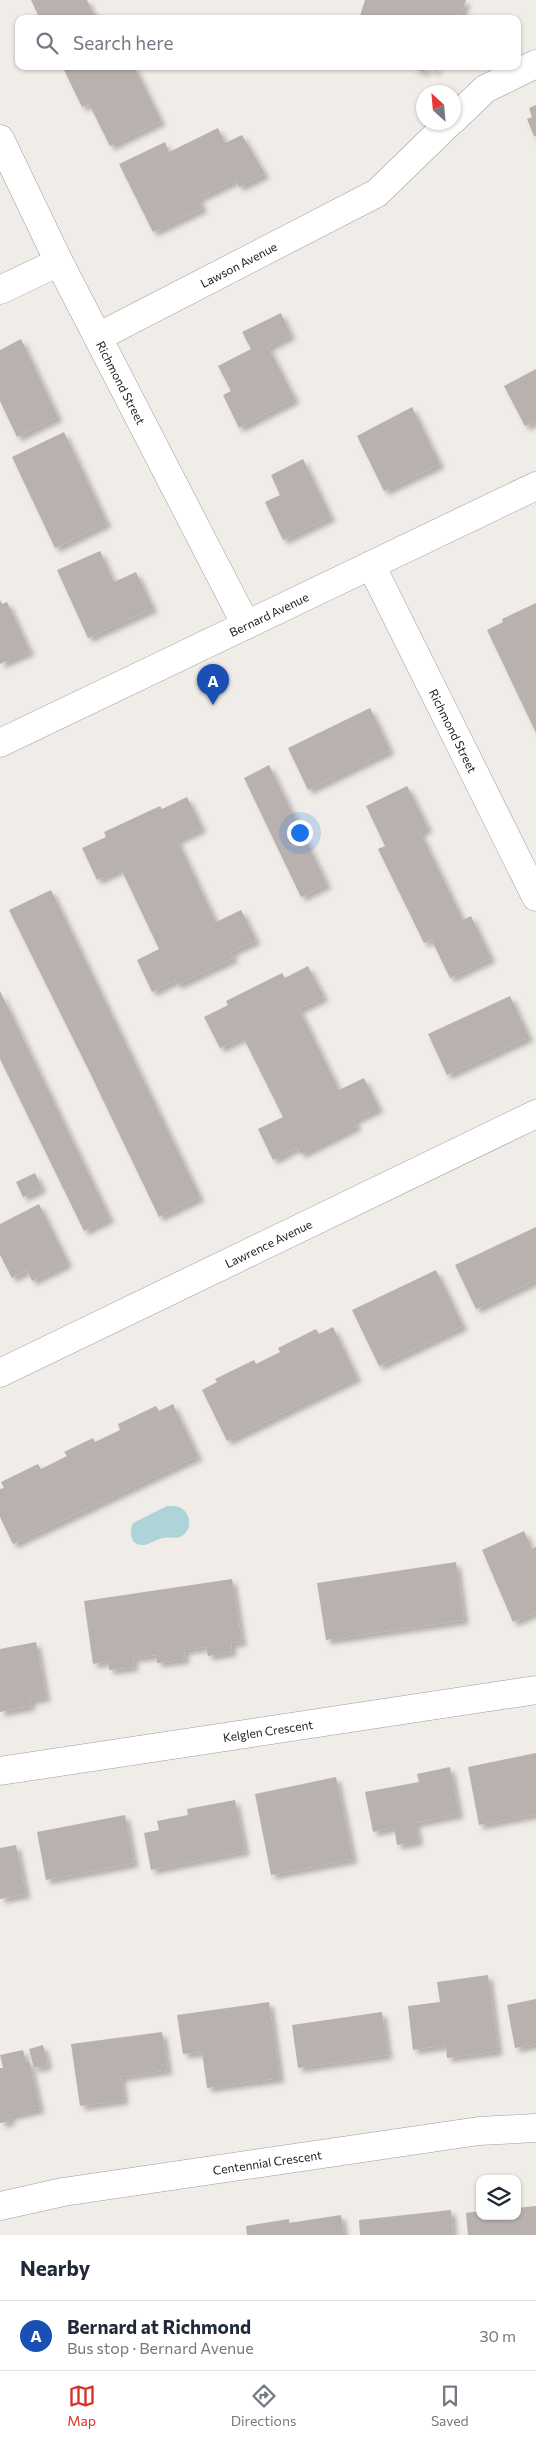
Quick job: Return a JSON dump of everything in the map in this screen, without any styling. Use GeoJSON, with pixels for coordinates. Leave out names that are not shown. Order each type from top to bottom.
{"type":"FeatureCollection","features":[{"type":"Feature","properties":{"kind":"street"},"geometry":{"type":"LineString","coordinates":[[461,112],[485,89],[536,64]]}},
{"type":"Feature","properties":{"kind":"street","name":"Lawson Avenue"},"geometry":{"type":"LineString","coordinates":[[98,337],[377,193],[442,130]]}},
{"type":"Feature","properties":{"kind":"street","name":"Richmond Street"},"geometry":{"type":"LineString","coordinates":[[0,139],[59,262],[246,625]]}},
{"type":"Feature","properties":{"kind":"street"},"geometry":{"type":"LineString","coordinates":[[0,290],[59,262]]}},
{"type":"Feature","properties":{"kind":"street","name":"Bernard Avenue"},"geometry":{"type":"LineString","coordinates":[[0,743],[536,486]]}},
{"type":"Feature","properties":{"kind":"street","name":"Richmond Street"},"geometry":{"type":"LineString","coordinates":[[371,565],[536,897]]}},
{"type":"Feature","properties":{"kind":"street","name":"Lawrence Avenue"},"geometry":{"type":"LineString","coordinates":[[0,1374],[536,1114]]}},
{"type":"Feature","properties":{"kind":"street","name":"Kelglen Crescent"},"geometry":{"type":"LineString","coordinates":[[0,1771],[536,1690]]}},
{"type":"Feature","properties":{"kind":"street","name":"Centennial Crescent"},"geometry":{"type":"LineString","coordinates":[[0,2206],[63,2192],[469,2132],[536,2128]]}},
{"type":"Feature","properties":{"kind":"water"},"geometry":{"type":"Polygon","coordinates":[[[167,1506],[179,1507],[186,1513],[189,1525],[186,1533],[179,1537],[163,1538],[144,1545],[139,1545],[133,1541],[131,1530],[133,1523],[167,1506]]]}},
{"type":"Feature","properties":{"kind":"building"},"geometry":{"type":"Polygon","coordinates":[[[31,0],[87,0],[94,15],[38,15],[31,0]]]}},
{"type":"Feature","properties":{"kind":"building"},"geometry":{"type":"Polygon","coordinates":[[[365,0],[466,0],[461,15],[360,15],[365,0]]]}},
{"type":"Feature","properties":{"kind":"building"},"geometry":{"type":"Polygon","coordinates":[[[64,70],[136,70],[161,121],[110,146],[89,104],[82,107],[64,70]]]}},
{"type":"Feature","properties":{"kind":"building"},"geometry":{"type":"Polygon","coordinates":[[[536,105],[536,136],[534,136],[527,119],[532,117],[529,108],[536,105]]]}},
{"type":"Feature","properties":{"kind":"building"},"geometry":{"type":"Polygon","coordinates":[[[218,128],[225,143],[242,135],[265,174],[239,187],[236,180],[198,198],[203,208],[153,232],[119,164],[165,142],[169,152],[218,128]]]}},
{"type":"Feature","properties":{"kind":"building"},"geometry":{"type":"Polygon","coordinates":[[[281,313],[291,335],[268,347],[295,399],[239,428],[223,395],[231,391],[218,366],[251,349],[242,332],[281,313]]]}},
{"type":"Feature","properties":{"kind":"building"},"geometry":{"type":"Polygon","coordinates":[[[21,339],[58,417],[17,437],[0,401],[0,350],[21,339]]]}},
{"type":"Feature","properties":{"kind":"building"},"geometry":{"type":"Polygon","coordinates":[[[536,369],[536,421],[525,426],[504,386],[536,369]]]}},
{"type":"Feature","properties":{"kind":"building"},"geometry":{"type":"Polygon","coordinates":[[[412,407],[440,464],[384,491],[357,436],[412,407]]]}},
{"type":"Feature","properties":{"kind":"building"},"geometry":{"type":"Polygon","coordinates":[[[64,432],[107,523],[55,548],[12,457],[64,432]]]}},
{"type":"Feature","properties":{"kind":"building"},"geometry":{"type":"Polygon","coordinates":[[[303,459],[331,517],[283,540],[265,502],[280,495],[271,475],[303,459]]]}},
{"type":"Feature","properties":{"kind":"building"},"geometry":{"type":"Polygon","coordinates":[[[100,551],[114,582],[136,572],[153,608],[88,638],[57,570],[100,551]]]}},
{"type":"Feature","properties":{"kind":"building"},"geometry":{"type":"Polygon","coordinates":[[[0,600],[2,604],[7,602],[30,651],[0,664],[0,600]]]}},
{"type":"Feature","properties":{"kind":"building"},"geometry":{"type":"Polygon","coordinates":[[[536,603],[536,733],[487,630],[503,622],[502,619],[536,603]]]}},
{"type":"Feature","properties":{"kind":"building"},"geometry":{"type":"Polygon","coordinates":[[[370,708],[390,750],[308,790],[288,748],[370,708]]]}},
{"type":"Feature","properties":{"kind":"building"},"geometry":{"type":"Polygon","coordinates":[[[269,765],[327,884],[301,897],[244,778],[269,765]]]}},
{"type":"Feature","properties":{"kind":"building"},"geometry":{"type":"Polygon","coordinates":[[[407,786],[428,828],[420,832],[463,920],[471,916],[491,958],[450,978],[431,939],[424,943],[378,849],[385,846],[366,806],[407,786]]]}},
{"type":"Feature","properties":{"kind":"building"},"geometry":{"type":"Polygon","coordinates":[[[187,797],[202,828],[177,840],[216,922],[241,910],[256,940],[231,952],[234,958],[177,985],[175,980],[152,992],[137,960],[159,949],[121,869],[97,880],[82,848],[106,837],[104,832],[160,806],[162,809],[187,797]]]}},
{"type":"Feature","properties":{"kind":"building"},"geometry":{"type":"Polygon","coordinates":[[[51,890],[200,1197],[159,1217],[9,910],[51,890]]]}},
{"type":"Feature","properties":{"kind":"building"},"geometry":{"type":"Polygon","coordinates":[[[308,966],[324,997],[299,1009],[339,1090],[364,1078],[379,1108],[354,1120],[357,1126],[301,1154],[297,1147],[273,1160],[258,1129],[283,1117],[243,1037],[220,1048],[204,1017],[228,1005],[226,1001],[282,973],[285,978],[308,966]]]}},
{"type":"Feature","properties":{"kind":"building"},"geometry":{"type":"Polygon","coordinates":[[[0,991],[110,1218],[84,1231],[0,1059],[0,991]]]}},
{"type":"Feature","properties":{"kind":"building"},"geometry":{"type":"Polygon","coordinates":[[[510,996],[529,1037],[447,1075],[428,1034],[510,996]]]}},
{"type":"Feature","properties":{"kind":"building"},"geometry":{"type":"Polygon","coordinates":[[[35,1173],[42,1188],[23,1197],[16,1182],[35,1173]]]}},
{"type":"Feature","properties":{"kind":"building"},"geometry":{"type":"Polygon","coordinates":[[[39,1204],[68,1263],[32,1281],[27,1270],[12,1278],[0,1255],[0,1224],[39,1204]]]}},
{"type":"Feature","properties":{"kind":"building"},"geometry":{"type":"Polygon","coordinates":[[[536,1227],[536,1280],[476,1309],[455,1265],[536,1227]]]}},
{"type":"Feature","properties":{"kind":"building"},"geometry":{"type":"Polygon","coordinates":[[[436,1270],[463,1326],[379,1366],[352,1310],[436,1270]]]}},
{"type":"Feature","properties":{"kind":"building"},"geometry":{"type":"Polygon","coordinates":[[[333,1327],[357,1377],[227,1441],[202,1390],[217,1382],[215,1379],[254,1360],[256,1364],[280,1352],[278,1348],[316,1329],[319,1334],[333,1327]]]}},
{"type":"Feature","properties":{"kind":"building"},"geometry":{"type":"Polygon","coordinates":[[[173,1404],[198,1456],[13,1544],[0,1517],[0,1489],[4,1488],[1,1482],[38,1464],[41,1469],[67,1456],[64,1452],[93,1438],[95,1442],[120,1430],[118,1424],[156,1406],[159,1411],[173,1404]]]}},
{"type":"Feature","properties":{"kind":"building"},"geometry":{"type":"Polygon","coordinates":[[[524,1531],[532,1549],[536,1547],[536,1612],[513,1622],[482,1550],[524,1531]]]}},
{"type":"Feature","properties":{"kind":"building"},"geometry":{"type":"Polygon","coordinates":[[[456,1562],[464,1620],[326,1640],[317,1583],[456,1562]]]}},
{"type":"Feature","properties":{"kind":"building"},"geometry":{"type":"Polygon","coordinates":[[[232,1579],[242,1642],[231,1643],[232,1652],[208,1656],[206,1647],[184,1650],[185,1659],[157,1663],[156,1655],[133,1658],[134,1667],[109,1670],[108,1661],[93,1664],[84,1601],[232,1579]]]}},
{"type":"Feature","properties":{"kind":"building"},"geometry":{"type":"Polygon","coordinates":[[[36,1642],[46,1697],[30,1700],[31,1706],[0,1712],[0,1649],[36,1642]]]}},
{"type":"Feature","properties":{"kind":"building"},"geometry":{"type":"Polygon","coordinates":[[[536,1753],[536,1814],[479,1825],[468,1767],[536,1753]]]}},
{"type":"Feature","properties":{"kind":"building"},"geometry":{"type":"Polygon","coordinates":[[[450,1767],[459,1814],[415,1823],[419,1841],[397,1845],[394,1827],[373,1832],[365,1792],[419,1782],[417,1774],[450,1767]]]}},
{"type":"Feature","properties":{"kind":"building"},"geometry":{"type":"Polygon","coordinates":[[[336,1777],[353,1859],[271,1875],[255,1794],[336,1777]]]}},
{"type":"Feature","properties":{"kind":"building"},"geometry":{"type":"Polygon","coordinates":[[[235,1800],[245,1851],[151,1870],[144,1833],[159,1830],[157,1821],[188,1815],[187,1809],[235,1800]]]}},
{"type":"Feature","properties":{"kind":"building"},"geometry":{"type":"Polygon","coordinates":[[[125,1815],[134,1863],[46,1880],[37,1832],[125,1815]]]}},
{"type":"Feature","properties":{"kind":"building"},"geometry":{"type":"Polygon","coordinates":[[[16,1845],[26,1894],[0,1899],[0,1848],[16,1845]]]}},
{"type":"Feature","properties":{"kind":"building"},"geometry":{"type":"Polygon","coordinates":[[[488,1975],[498,2051],[447,2058],[446,2045],[413,2050],[408,2006],[440,2002],[437,1982],[488,1975]]]}},
{"type":"Feature","properties":{"kind":"building"},"geometry":{"type":"Polygon","coordinates":[[[536,1999],[536,2044],[515,2048],[507,2005],[536,1999]]]}},
{"type":"Feature","properties":{"kind":"building"},"geometry":{"type":"Polygon","coordinates":[[[269,2002],[280,2078],[207,2088],[202,2052],[183,2054],[177,2015],[269,2002]]]}},
{"type":"Feature","properties":{"kind":"building"},"geometry":{"type":"Polygon","coordinates":[[[382,2012],[388,2055],[298,2068],[292,2025],[382,2012]]]}},
{"type":"Feature","properties":{"kind":"building"},"geometry":{"type":"Polygon","coordinates":[[[162,2032],[168,2070],[121,2077],[124,2100],[80,2106],[71,2044],[162,2032]]]}},
{"type":"Feature","properties":{"kind":"building"},"geometry":{"type":"Polygon","coordinates":[[[43,2045],[48,2065],[34,2068],[29,2049],[43,2045]]]}},
{"type":"Feature","properties":{"kind":"building"},"geometry":{"type":"Polygon","coordinates":[[[23,2050],[26,2062],[29,2061],[40,2109],[9,2116],[11,2121],[0,2123],[0,2068],[3,2068],[0,2055],[23,2050]]]}},
{"type":"Feature","properties":{"kind":"building"},"geometry":{"type":"Polygon","coordinates":[[[536,2206],[536,2235],[468,2235],[466,2213],[476,2212],[476,2220],[521,2220],[521,2208],[536,2206]]]}},
{"type":"Feature","properties":{"kind":"building"},"geometry":{"type":"Polygon","coordinates":[[[451,2210],[453,2235],[360,2235],[359,2220],[451,2210]]]}},
{"type":"Feature","properties":{"kind":"building"},"geometry":{"type":"Polygon","coordinates":[[[341,2215],[344,2235],[247,2235],[246,2226],[289,2219],[289,2223],[341,2215]]]}},
{"type":"Feature","properties":{"kind":"place","name":"Bernard at Richmond"},"geometry":{"type":"Point","coordinates":[213,705]}}]}
